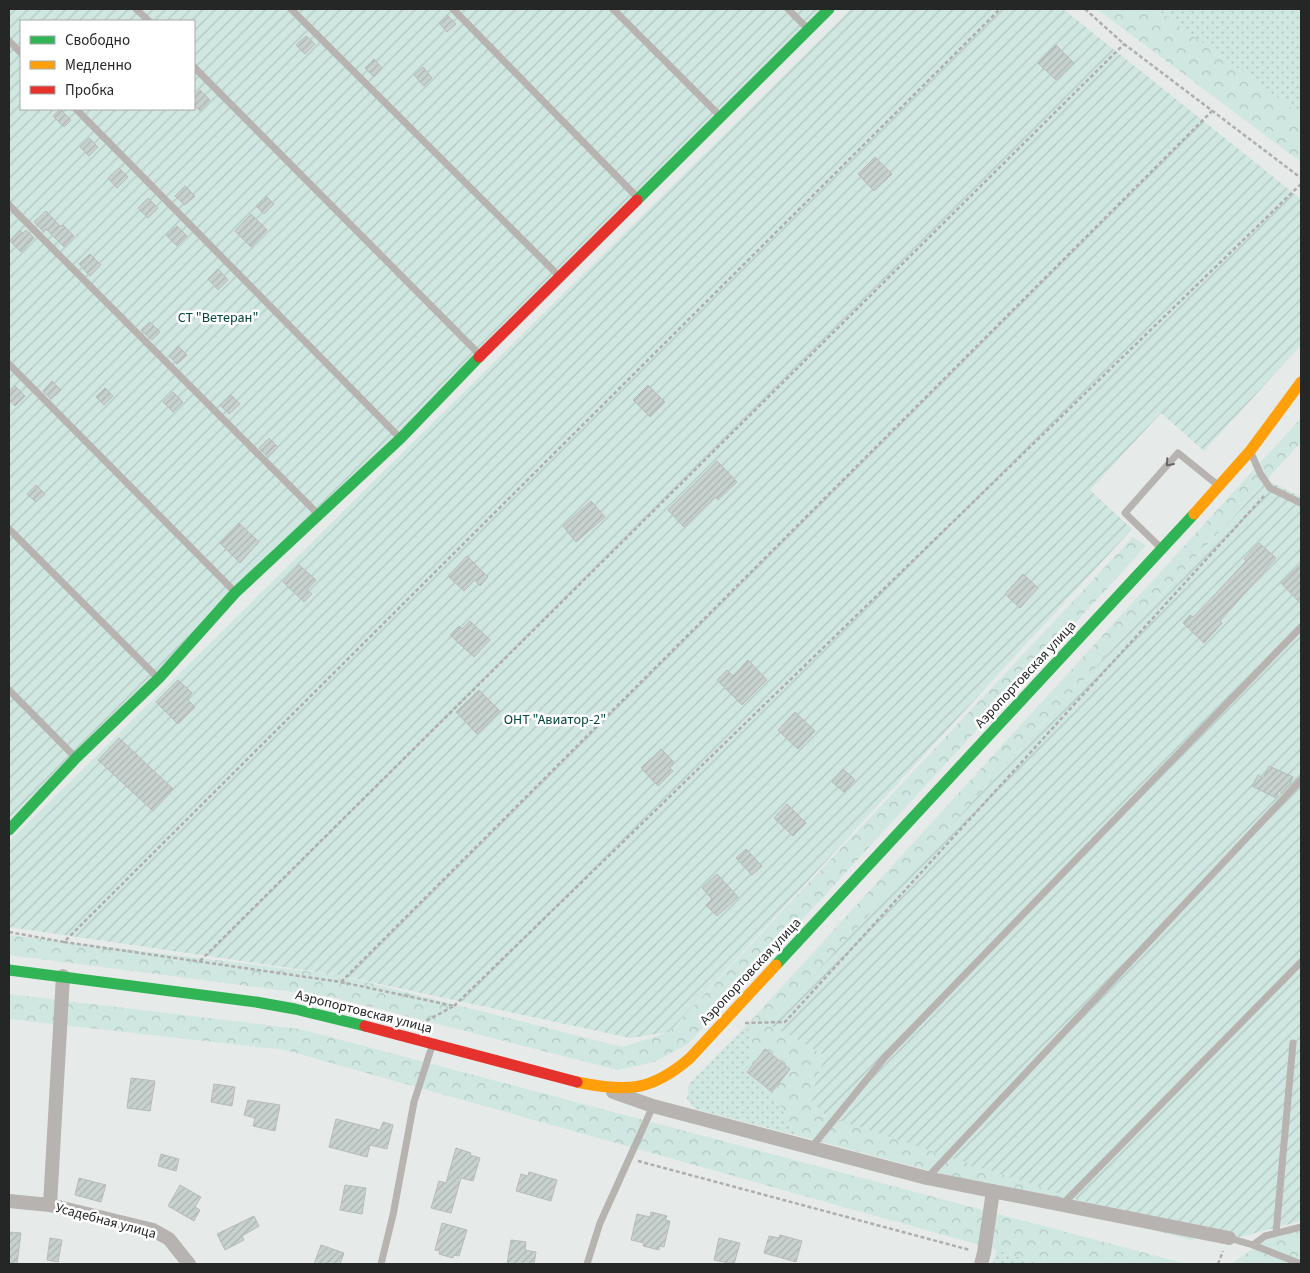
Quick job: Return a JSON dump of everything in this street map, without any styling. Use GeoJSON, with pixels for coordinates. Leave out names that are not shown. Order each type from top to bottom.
{"type":"FeatureCollection","features":[{"type":"Feature","properties":{"kind":"street"},"geometry":{"type":"LineString","coordinates":[[9,830],[76,758],[158,678],[235,592],[400,438],[559,276],[721,118],[829,9]]}},
{"type":"Feature","properties":{"kind":"street","name":"Аэропортовская улица"},"geometry":{"type":"LineString","coordinates":[[9,970],[256,1002],[295,1009],[404,1035],[591,1086],[629,1088],[656,1082],[675,1071],[690,1058],[1162,549],[1250,451],[1301,382]]}},
{"type":"Feature","properties":{"kind":"street"},"geometry":{"type":"LineString","coordinates":[[50,1205],[63,976]]}},
{"type":"Feature","properties":{"kind":"street"},"geometry":{"type":"LineString","coordinates":[[591,1086],[653,1106],[926,1178],[1229,1238]]}},
{"type":"Feature","properties":{"kind":"street"},"geometry":{"type":"LineString","coordinates":[[983,1259],[993,1191]]}},
{"type":"Feature","properties":{"kind":"street","name":"Усадебная улица"},"geometry":{"type":"LineString","coordinates":[[9,1201],[50,1205],[153,1230],[169,1239],[189,1264]]}},
{"type":"Feature","properties":{"kind":"lane"},"geometry":{"type":"LineString","coordinates":[[136,9],[147,20]]}},
{"type":"Feature","properties":{"kind":"lane"},"geometry":{"type":"LineString","coordinates":[[291,9],[559,276]]}},
{"type":"Feature","properties":{"kind":"lane"},"geometry":{"type":"LineString","coordinates":[[453,9],[639,199]]}},
{"type":"Feature","properties":{"kind":"lane"},"geometry":{"type":"LineString","coordinates":[[613,9],[721,118]]}},
{"type":"Feature","properties":{"kind":"lane"},"geometry":{"type":"LineString","coordinates":[[788,9],[808,29]]}},
{"type":"Feature","properties":{"kind":"lane"},"geometry":{"type":"LineString","coordinates":[[9,41],[20,52]]}},
{"type":"Feature","properties":{"kind":"lane"},"geometry":{"type":"LineString","coordinates":[[195,68],[481,355]]}},
{"type":"Feature","properties":{"kind":"lane"},"geometry":{"type":"LineString","coordinates":[[77,110],[400,438]]}},
{"type":"Feature","properties":{"kind":"lane"},"geometry":{"type":"LineString","coordinates":[[9,205],[318,515]]}},
{"type":"Feature","properties":{"kind":"lane"},"geometry":{"type":"LineString","coordinates":[[9,364],[235,592]]}},
{"type":"Feature","properties":{"kind":"lane"},"geometry":{"type":"LineString","coordinates":[[1250,451],[1260,473],[1270,488],[1301,503]]}},
{"type":"Feature","properties":{"kind":"lane"},"geometry":{"type":"LineString","coordinates":[[1162,549],[1125,513],[1178,453],[1220,486]]}},
{"type":"Feature","properties":{"kind":"lane"},"geometry":{"type":"LineString","coordinates":[[9,529],[158,678]]}},
{"type":"Feature","properties":{"kind":"lane"},"geometry":{"type":"LineString","coordinates":[[811,1148],[885,1057],[1301,627]]}},
{"type":"Feature","properties":{"kind":"lane"},"geometry":{"type":"LineString","coordinates":[[9,690],[76,758]]}},
{"type":"Feature","properties":{"kind":"lane"},"geometry":{"type":"LineString","coordinates":[[926,1178],[1301,780]]}},
{"type":"Feature","properties":{"kind":"lane"},"geometry":{"type":"LineString","coordinates":[[1062,1205],[1301,962]]}},
{"type":"Feature","properties":{"kind":"lane"},"geometry":{"type":"LineString","coordinates":[[381,1264],[393,1215],[414,1102],[433,1043]]}},
{"type":"Feature","properties":{"kind":"lane"},"geometry":{"type":"LineString","coordinates":[[1276,1233],[1293,1043]]}},
{"type":"Feature","properties":{"kind":"lane"},"geometry":{"type":"LineString","coordinates":[[587,1264],[600,1223],[653,1106]]}},
{"type":"Feature","properties":{"kind":"lane"},"geometry":{"type":"LineString","coordinates":[[1253,1245],[1265,1236],[1301,1227]]}},
{"type":"Feature","properties":{"kind":"lane"},"geometry":{"type":"LineString","coordinates":[[1229,1238],[1253,1245],[1301,1264]]}},
{"type":"Feature","properties":{"kind":"path"},"geometry":{"type":"LineString","coordinates":[[64,942],[1000,9]]}},
{"type":"Feature","properties":{"kind":"path"},"geometry":{"type":"LineString","coordinates":[[1086,9],[1124,44],[1301,178]]}},
{"type":"Feature","properties":{"kind":"path"},"geometry":{"type":"LineString","coordinates":[[200,961],[1124,44]]}},
{"type":"Feature","properties":{"kind":"path"},"geometry":{"type":"LineString","coordinates":[[342,982],[1212,111]]}},
{"type":"Feature","properties":{"kind":"path"},"geometry":{"type":"LineString","coordinates":[[404,1035],[454,1006],[1301,184]]}},
{"type":"Feature","properties":{"kind":"path"},"geometry":{"type":"LineString","coordinates":[[722,1024],[785,1022],[1270,488]]}},
{"type":"Feature","properties":{"kind":"path"},"geometry":{"type":"LineString","coordinates":[[9,932],[64,942],[342,982],[454,1006]]}},
{"type":"Feature","properties":{"kind":"path"},"geometry":{"type":"LineString","coordinates":[[628,1158],[983,1259]]}},
{"type":"Feature","properties":{"kind":"green space","name":"СТ \"Ветеран\""},"geometry":{"type":"Polygon","coordinates":[[[9,9],[828,9],[9,820],[9,9]]]}},
{"type":"Feature","properties":{"kind":"green space","name":"ОНТ \"Авиатор-2\""},"geometry":{"type":"Polygon","coordinates":[[[851,9],[1063,9],[1301,199],[1301,345],[1204,451],[1161,413],[1090,490],[1132,529],[669,1032],[630,1038],[338,975],[9,927],[9,843],[11,840],[851,9]]]}},
{"type":"Feature","properties":{"kind":"green space"},"geometry":{"type":"Polygon","coordinates":[[[1097,9],[1156,9],[1301,115],[1301,162],[1097,9]]]}},
{"type":"Feature","properties":{"kind":"green space"},"geometry":{"type":"Polygon","coordinates":[[[1156,9],[1301,9],[1301,115],[1156,9]]]}},
{"type":"Feature","properties":{"kind":"green space"},"geometry":{"type":"Polygon","coordinates":[[[1301,418],[1301,442],[769,1025],[825,1056],[815,1084],[1191,1230],[1194,1241],[799,1136],[772,1092],[790,1069],[765,1049],[747,1072],[751,1045],[746,1026],[1301,418]]]}},
{"type":"Feature","properties":{"kind":"green space"},"geometry":{"type":"Polygon","coordinates":[[[1267,480],[1301,497],[1301,1221],[1240,1237],[1191,1230],[1070,1197],[827,1116],[812,1102],[815,1084],[825,1056],[790,1035],[768,1025],[1267,480]]]}},
{"type":"Feature","properties":{"kind":"green space"},"geometry":{"type":"Polygon","coordinates":[[[1133,537],[1146,546],[688,1044],[654,1062],[618,1070],[332,997],[9,955],[9,935],[338,975],[622,1047],[669,1032],[1133,537]]]}},
{"type":"Feature","properties":{"kind":"green space"},"geometry":{"type":"Polygon","coordinates":[[[9,994],[300,1029],[1187,1264],[1039,1264],[997,1250],[285,1050],[9,1019],[9,994]]]}},
{"type":"Feature","properties":{"kind":"green space"},"geometry":{"type":"Polygon","coordinates":[[[746,1026],[751,1045],[747,1072],[772,1092],[799,1136],[695,1109],[687,1099],[689,1084],[746,1026]]]}},
{"type":"Feature","properties":{"kind":"green space"},"geometry":{"type":"Polygon","coordinates":[[[1301,1230],[1301,1264],[1231,1264],[1276,1233],[1301,1230]]]}},
{"type":"Feature","properties":{"kind":"green space"},"geometry":{"type":"Polygon","coordinates":[[[997,1250],[1039,1264],[992,1264],[997,1250]]]}},
{"type":"Feature","properties":{"kind":"building"},"geometry":{"type":"Polygon","coordinates":[[[447,15],[456,24],[447,32],[439,23],[447,15]]]}},
{"type":"Feature","properties":{"kind":"building"},"geometry":{"type":"Polygon","coordinates":[[[306,36],[315,44],[305,54],[296,45],[306,36]]]}},
{"type":"Feature","properties":{"kind":"building"},"geometry":{"type":"Polygon","coordinates":[[[1056,45],[1074,63],[1056,80],[1038,63],[1056,45]]]}},
{"type":"Feature","properties":{"kind":"building"},"geometry":{"type":"Polygon","coordinates":[[[374,59],[382,68],[374,77],[365,68],[374,59]]]}},
{"type":"Feature","properties":{"kind":"building"},"geometry":{"type":"Polygon","coordinates":[[[423,67],[432,78],[424,86],[414,75],[423,67]]]}},
{"type":"Feature","properties":{"kind":"building"},"geometry":{"type":"Polygon","coordinates":[[[200,90],[210,100],[200,111],[195,106],[195,96],[200,90]]]}},
{"type":"Feature","properties":{"kind":"building"},"geometry":{"type":"Polygon","coordinates":[[[61,110],[71,120],[64,127],[53,116],[61,110]]]}},
{"type":"Feature","properties":{"kind":"building"},"geometry":{"type":"Polygon","coordinates":[[[89,138],[98,147],[89,156],[80,147],[89,138]]]}},
{"type":"Feature","properties":{"kind":"building"},"geometry":{"type":"Polygon","coordinates":[[[875,157],[892,174],[874,191],[858,174],[875,157]]]}},
{"type":"Feature","properties":{"kind":"building"},"geometry":{"type":"Polygon","coordinates":[[[119,168],[128,177],[117,188],[108,178],[119,168]]]}},
{"type":"Feature","properties":{"kind":"building"},"geometry":{"type":"Polygon","coordinates":[[[185,186],[195,196],[185,205],[175,196],[185,186]]]}},
{"type":"Feature","properties":{"kind":"building"},"geometry":{"type":"Polygon","coordinates":[[[266,196],[274,204],[264,214],[256,206],[266,196]]]}},
{"type":"Feature","properties":{"kind":"building"},"geometry":{"type":"Polygon","coordinates":[[[148,198],[158,208],[148,218],[138,208],[148,198]]]}},
{"type":"Feature","properties":{"kind":"building"},"geometry":{"type":"Polygon","coordinates":[[[46,211],[61,227],[63,225],[74,236],[64,247],[46,229],[43,231],[34,222],[46,211]]]}},
{"type":"Feature","properties":{"kind":"building"},"geometry":{"type":"Polygon","coordinates":[[[251,214],[267,230],[251,247],[235,231],[251,214]]]}},
{"type":"Feature","properties":{"kind":"building"},"geometry":{"type":"Polygon","coordinates":[[[177,226],[187,236],[177,246],[166,235],[177,226]]]}},
{"type":"Feature","properties":{"kind":"building"},"geometry":{"type":"Polygon","coordinates":[[[26,230],[34,238],[21,252],[10,241],[20,231],[23,233],[26,230]]]}},
{"type":"Feature","properties":{"kind":"building"},"geometry":{"type":"Polygon","coordinates":[[[90,254],[101,265],[90,276],[79,264],[90,254]]]}},
{"type":"Feature","properties":{"kind":"building"},"geometry":{"type":"Polygon","coordinates":[[[218,269],[228,280],[218,290],[208,279],[218,269]]]}},
{"type":"Feature","properties":{"kind":"building"},"geometry":{"type":"Polygon","coordinates":[[[150,322],[160,332],[152,340],[141,330],[150,322]]]}},
{"type":"Feature","properties":{"kind":"building"},"geometry":{"type":"Polygon","coordinates":[[[178,346],[187,355],[177,364],[169,356],[178,346]]]}},
{"type":"Feature","properties":{"kind":"building"},"geometry":{"type":"Polygon","coordinates":[[[52,381],[61,390],[51,399],[43,391],[52,381]]]}},
{"type":"Feature","properties":{"kind":"building"},"geometry":{"type":"Polygon","coordinates":[[[648,385],[665,402],[650,417],[633,400],[648,385]]]}},
{"type":"Feature","properties":{"kind":"building"},"geometry":{"type":"Polygon","coordinates":[[[15,386],[25,396],[15,406],[9,399],[9,393],[15,386]]]}},
{"type":"Feature","properties":{"kind":"building"},"geometry":{"type":"Polygon","coordinates":[[[105,388],[113,396],[104,405],[96,397],[105,388]]]}},
{"type":"Feature","properties":{"kind":"building"},"geometry":{"type":"Polygon","coordinates":[[[173,392],[183,402],[173,412],[163,402],[173,392]]]}},
{"type":"Feature","properties":{"kind":"building"},"geometry":{"type":"Polygon","coordinates":[[[231,395],[240,404],[229,414],[220,405],[231,395]]]}},
{"type":"Feature","properties":{"kind":"building"},"geometry":{"type":"Polygon","coordinates":[[[269,438],[278,447],[268,457],[259,448],[269,438]]]}},
{"type":"Feature","properties":{"kind":"building"},"geometry":{"type":"Polygon","coordinates":[[[717,461],[737,482],[718,500],[715,497],[684,527],[668,510],[717,461]]]}},
{"type":"Feature","properties":{"kind":"building"},"geometry":{"type":"Polygon","coordinates":[[[36,485],[45,494],[36,502],[27,494],[36,485]]]}},
{"type":"Feature","properties":{"kind":"building"},"geometry":{"type":"Polygon","coordinates":[[[591,501],[605,517],[576,542],[563,526],[591,501]]]}},
{"type":"Feature","properties":{"kind":"building"},"geometry":{"type":"Polygon","coordinates":[[[239,523],[259,542],[240,563],[220,543],[239,523]]]}},
{"type":"Feature","properties":{"kind":"building"},"geometry":{"type":"Polygon","coordinates":[[[1259,543],[1276,558],[1220,621],[1222,623],[1204,643],[1183,623],[1190,615],[1193,617],[1220,589],[1246,561],[1244,559],[1259,543]]]}},
{"type":"Feature","properties":{"kind":"building"},"geometry":{"type":"Polygon","coordinates":[[[467,556],[488,577],[480,586],[475,580],[464,591],[448,576],[467,556]]]}},
{"type":"Feature","properties":{"kind":"building"},"geometry":{"type":"Polygon","coordinates":[[[1301,564],[1301,604],[1281,583],[1301,564]]]}},
{"type":"Feature","properties":{"kind":"building"},"geometry":{"type":"Polygon","coordinates":[[[299,565],[316,580],[307,590],[312,594],[304,602],[283,582],[299,565]]]}},
{"type":"Feature","properties":{"kind":"building"},"geometry":{"type":"Polygon","coordinates":[[[1023,574],[1038,588],[1020,608],[1005,594],[1023,574]]]}},
{"type":"Feature","properties":{"kind":"building"},"geometry":{"type":"Polygon","coordinates":[[[470,621],[490,640],[474,657],[450,635],[459,626],[462,629],[470,621]]]}},
{"type":"Feature","properties":{"kind":"building"},"geometry":{"type":"Polygon","coordinates":[[[748,660],[767,680],[742,705],[717,680],[727,670],[733,676],[748,660]]]}},
{"type":"Feature","properties":{"kind":"building"},"geometry":{"type":"Polygon","coordinates":[[[178,680],[192,693],[187,699],[195,707],[178,724],[156,702],[178,680]]]}},
{"type":"Feature","properties":{"kind":"building"},"geometry":{"type":"Polygon","coordinates":[[[479,690],[500,711],[477,734],[456,712],[479,690]]]}},
{"type":"Feature","properties":{"kind":"building"},"geometry":{"type":"Polygon","coordinates":[[[795,712],[815,731],[798,749],[778,730],[795,712]]]}},
{"type":"Feature","properties":{"kind":"building"},"geometry":{"type":"Polygon","coordinates":[[[119,738],[173,789],[153,811],[98,760],[119,738]]]}},
{"type":"Feature","properties":{"kind":"building"},"geometry":{"type":"Polygon","coordinates":[[[661,749],[674,762],[669,767],[673,771],[658,786],[641,768],[661,749]]]}},
{"type":"Feature","properties":{"kind":"building"},"geometry":{"type":"Polygon","coordinates":[[[1269,766],[1293,777],[1282,793],[1279,791],[1276,798],[1252,786],[1258,775],[1263,778],[1269,766]]]}},
{"type":"Feature","properties":{"kind":"building"},"geometry":{"type":"Polygon","coordinates":[[[843,769],[855,780],[844,792],[832,782],[843,769]]]}},
{"type":"Feature","properties":{"kind":"building"},"geometry":{"type":"Polygon","coordinates":[[[787,804],[806,823],[793,836],[774,818],[787,804]]]}},
{"type":"Feature","properties":{"kind":"building"},"geometry":{"type":"Polygon","coordinates":[[[746,849],[762,866],[752,875],[736,858],[746,849]]]}},
{"type":"Feature","properties":{"kind":"building"},"geometry":{"type":"Polygon","coordinates":[[[717,874],[738,897],[717,916],[706,905],[712,899],[702,888],[717,874]]]}},
{"type":"Feature","properties":{"kind":"building"},"geometry":{"type":"Polygon","coordinates":[[[765,1049],[790,1069],[772,1092],[747,1072],[765,1049]]]}},
{"type":"Feature","properties":{"kind":"building"},"geometry":{"type":"Polygon","coordinates":[[[131,1078],[155,1081],[150,1111],[127,1108],[131,1078]]]}},
{"type":"Feature","properties":{"kind":"building"},"geometry":{"type":"Polygon","coordinates":[[[214,1084],[235,1087],[232,1106],[211,1102],[214,1084]]]}},
{"type":"Feature","properties":{"kind":"building"},"geometry":{"type":"Polygon","coordinates":[[[248,1100],[280,1105],[275,1131],[253,1126],[255,1118],[244,1115],[248,1100]]]}},
{"type":"Feature","properties":{"kind":"building"},"geometry":{"type":"Polygon","coordinates":[[[336,1119],[380,1130],[383,1122],[393,1125],[387,1149],[370,1145],[367,1157],[329,1147],[336,1119]]]}},
{"type":"Feature","properties":{"kind":"building"},"geometry":{"type":"Polygon","coordinates":[[[456,1148],[480,1158],[473,1181],[461,1178],[451,1213],[431,1208],[439,1181],[446,1183],[456,1148]]]}},
{"type":"Feature","properties":{"kind":"building"},"geometry":{"type":"Polygon","coordinates":[[[161,1154],[179,1159],[176,1171],[158,1166],[161,1154]]]}},
{"type":"Feature","properties":{"kind":"building"},"geometry":{"type":"Polygon","coordinates":[[[529,1172],[557,1180],[551,1201],[516,1191],[521,1174],[528,1176],[529,1172]]]}},
{"type":"Feature","properties":{"kind":"building"},"geometry":{"type":"Polygon","coordinates":[[[79,1178],[106,1185],[101,1202],[75,1195],[79,1178]]]}},
{"type":"Feature","properties":{"kind":"building"},"geometry":{"type":"Polygon","coordinates":[[[180,1185],[201,1197],[195,1207],[200,1210],[194,1221],[168,1206],[180,1185]]]}},
{"type":"Feature","properties":{"kind":"building"},"geometry":{"type":"Polygon","coordinates":[[[345,1185],[366,1188],[362,1214],[340,1210],[345,1185]]]}},
{"type":"Feature","properties":{"kind":"building"},"geometry":{"type":"Polygon","coordinates":[[[651,1212],[667,1216],[665,1220],[670,1221],[664,1247],[659,1246],[659,1250],[643,1246],[644,1243],[631,1240],[637,1214],[650,1217],[651,1212]]]}},
{"type":"Feature","properties":{"kind":"building"},"geometry":{"type":"Polygon","coordinates":[[[254,1216],[259,1226],[242,1236],[244,1240],[225,1250],[217,1234],[254,1216]]]}},
{"type":"Feature","properties":{"kind":"building"},"geometry":{"type":"Polygon","coordinates":[[[442,1223],[467,1230],[459,1256],[454,1255],[453,1258],[439,1254],[440,1251],[435,1250],[442,1223]]]}},
{"type":"Feature","properties":{"kind":"building"},"geometry":{"type":"Polygon","coordinates":[[[9,1232],[21,1233],[17,1264],[9,1264],[9,1232]]]}},
{"type":"Feature","properties":{"kind":"building"},"geometry":{"type":"Polygon","coordinates":[[[780,1235],[802,1241],[796,1262],[764,1253],[769,1236],[779,1238],[780,1235]]]}},
{"type":"Feature","properties":{"kind":"building"},"geometry":{"type":"Polygon","coordinates":[[[50,1238],[62,1240],[58,1262],[47,1260],[50,1238]]]}},
{"type":"Feature","properties":{"kind":"building"},"geometry":{"type":"Polygon","coordinates":[[[719,1238],[740,1243],[734,1264],[714,1260],[719,1238]]]}},
{"type":"Feature","properties":{"kind":"building"},"geometry":{"type":"Polygon","coordinates":[[[511,1240],[526,1242],[525,1250],[536,1252],[534,1264],[507,1264],[511,1240]]]}},
{"type":"Feature","properties":{"kind":"building"},"geometry":{"type":"Polygon","coordinates":[[[321,1245],[344,1253],[340,1264],[314,1264],[321,1245]]]}},
{"type":"Feature","properties":{"kind":"traffic: fast"},"geometry":{"type":"LineString","coordinates":[[637,200],[829,9]]}},
{"type":"Feature","properties":{"kind":"traffic: fast"},"geometry":{"type":"LineString","coordinates":[[9,830],[76,758],[159,678],[235,593],[401,438],[479,357]]}},
{"type":"Feature","properties":{"kind":"traffic: fast"},"geometry":{"type":"LineString","coordinates":[[776,965],[1194,514]]}},
{"type":"Feature","properties":{"kind":"traffic: fast"},"geometry":{"type":"LineString","coordinates":[[9,970],[256,1002],[295,1009],[365,1026]]}},
{"type":"Feature","properties":{"kind":"traffic: slow"},"geometry":{"type":"LineString","coordinates":[[1194,514],[1250,451],[1301,382]]}},
{"type":"Feature","properties":{"kind":"traffic: slow"},"geometry":{"type":"LineString","coordinates":[[577,1082],[624,1088],[650,1083],[663,1078],[690,1058],[776,965]]}},
{"type":"Feature","properties":{"kind":"traffic: jam"},"geometry":{"type":"LineString","coordinates":[[479,357],[637,200]]}},
{"type":"Feature","properties":{"kind":"traffic: jam"},"geometry":{"type":"LineString","coordinates":[[365,1026],[577,1082]]}}]}
